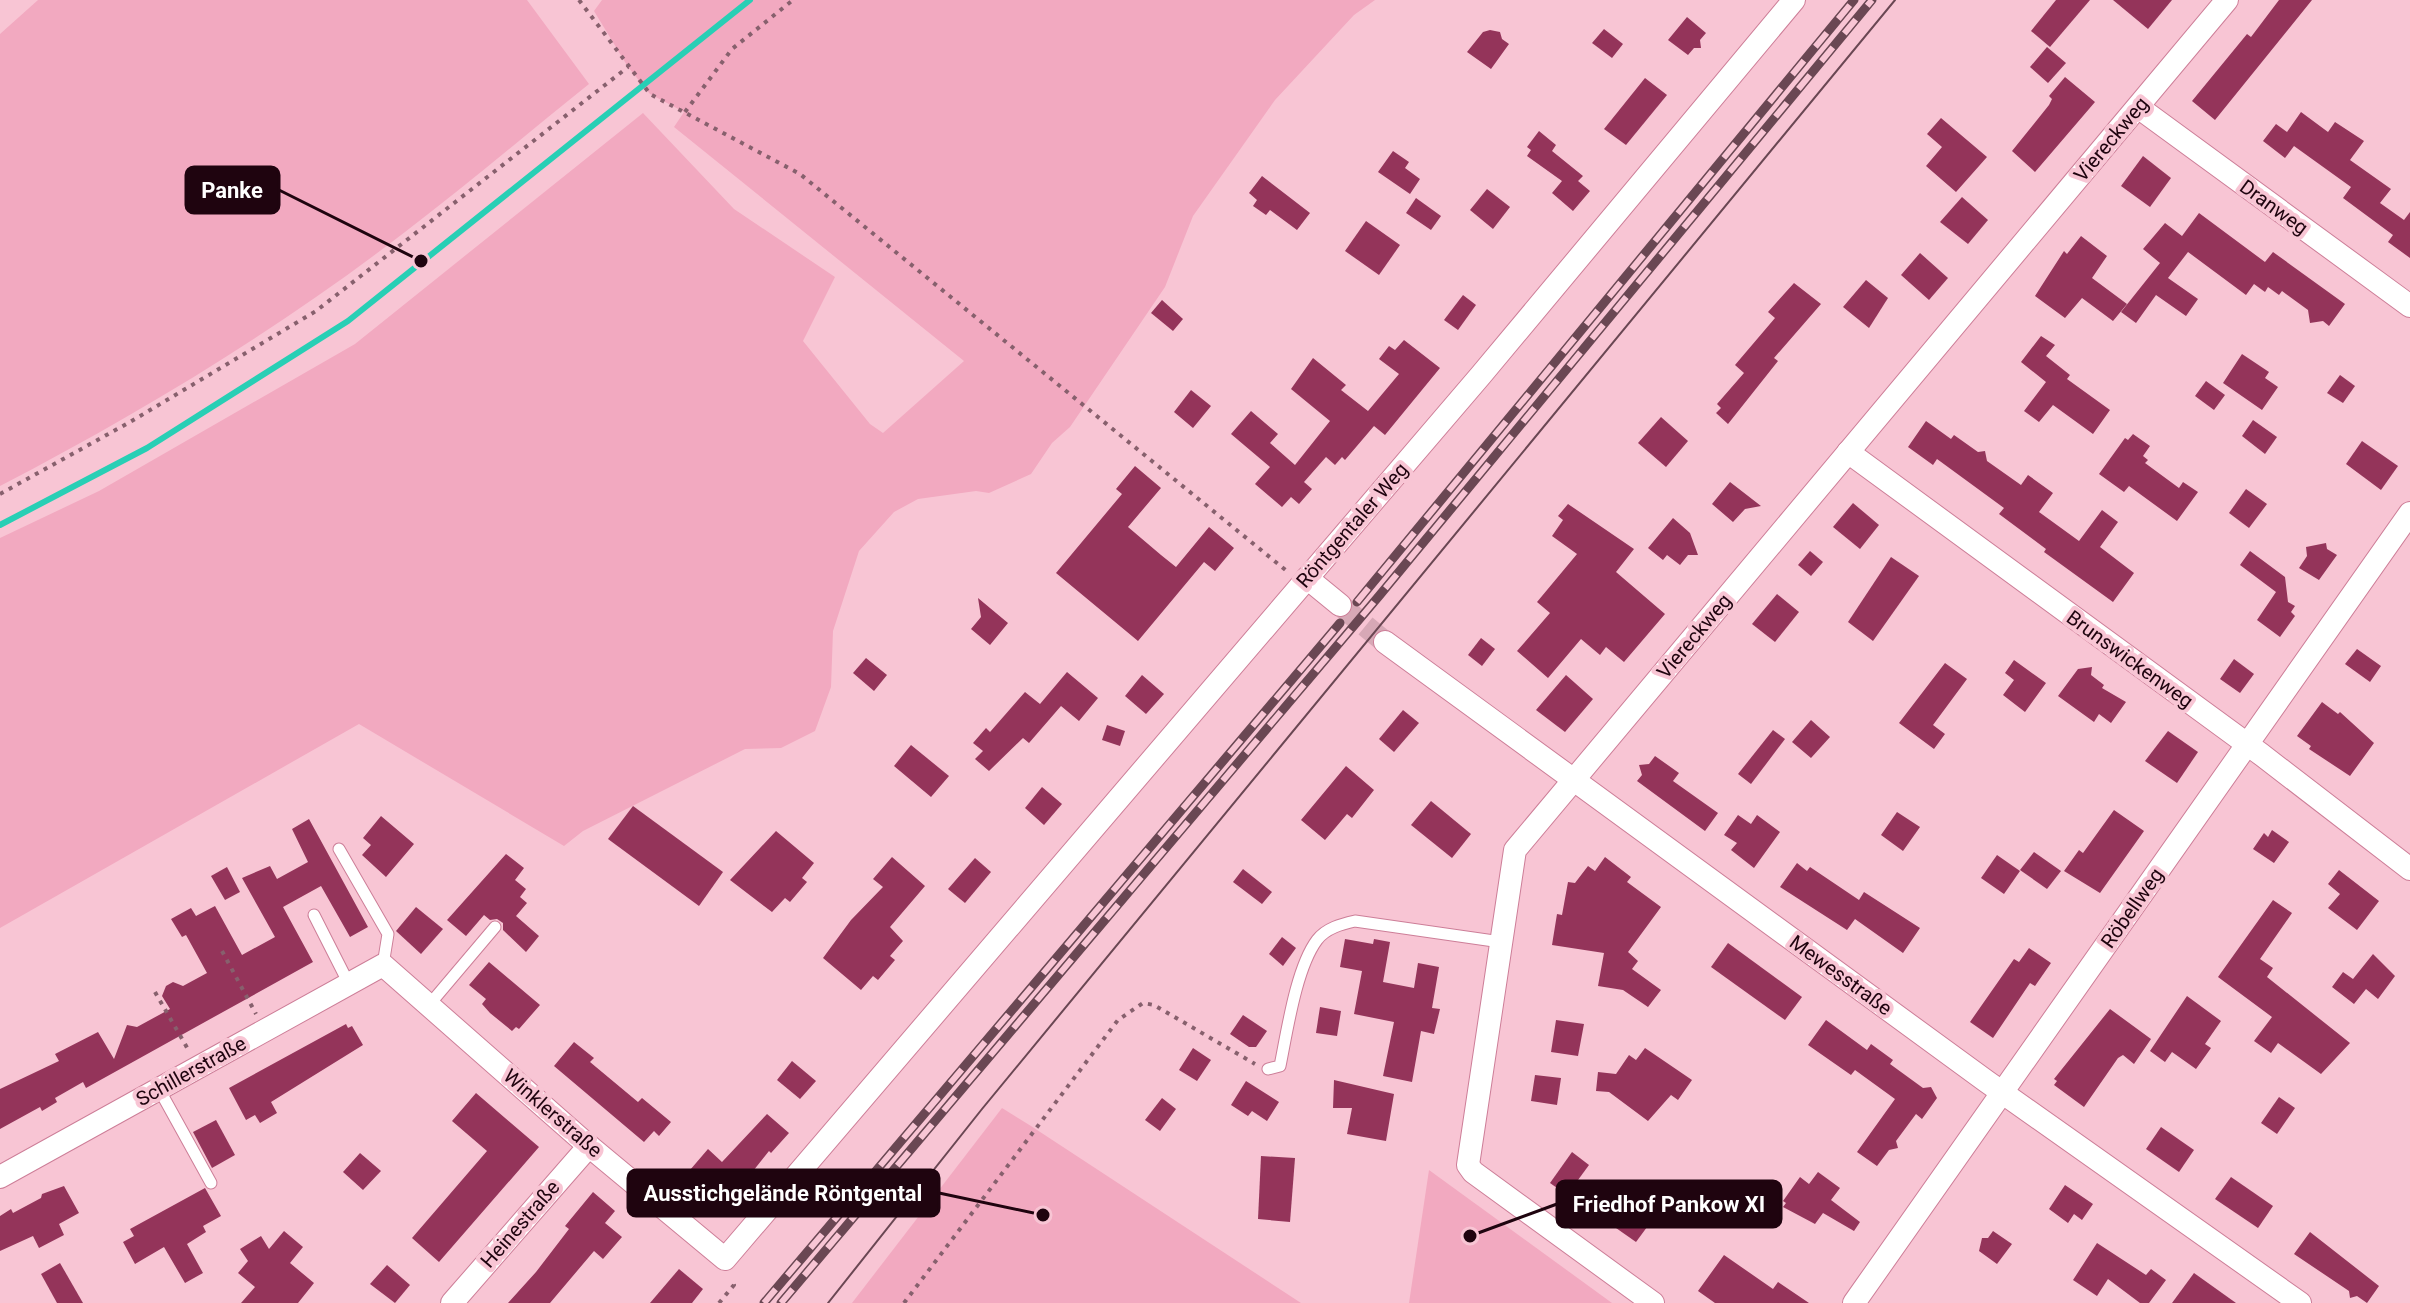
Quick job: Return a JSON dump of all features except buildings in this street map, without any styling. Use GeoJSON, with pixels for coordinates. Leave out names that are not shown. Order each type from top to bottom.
{"type":"FeatureCollection","features":[{"type":"Feature","properties":{"kind":"street","name":"Röntgentaler Weg"},"geometry":{"type":"LineString","coordinates":[[725,1259],[908,1048],[1794,0]]}},
{"type":"Feature","properties":{"kind":"street","name":"Viereckweg"},"geometry":{"type":"LineString","coordinates":[[1653,1303],[1473,1172],[1468,1165],[1515,850],[2227,0]]}},
{"type":"Feature","properties":{"kind":"street","name":"Dranweg"},"geometry":{"type":"LineString","coordinates":[[2138,107],[2410,306]]}},
{"type":"Feature","properties":{"kind":"street","name":"Brunswickenweg"},"geometry":{"type":"LineString","coordinates":[[1848,452],[2247,745],[2410,869]]}},
{"type":"Feature","properties":{"kind":"street","name":"Röbellweg"},"geometry":{"type":"LineString","coordinates":[[1854,1303],[2410,513]]}},
{"type":"Feature","properties":{"kind":"street"},"geometry":{"type":"LineString","coordinates":[[1307,578],[1340,605]]}},
{"type":"Feature","properties":{"kind":"street","name":"Mewesstraße"},"geometry":{"type":"LineString","coordinates":[[1385,642],[2001,1092],[2300,1303]]}},
{"type":"Feature","properties":{"kind":"street","name":"Schillerstraße"},"geometry":{"type":"LineString","coordinates":[[0,1177],[383,965]]}},
{"type":"Feature","properties":{"kind":"street","name":"Winklerstraße"},"geometry":{"type":"LineString","coordinates":[[383,965],[589,1146],[725,1259]]}},
{"type":"Feature","properties":{"kind":"street","name":"Heinestraße"},"geometry":{"type":"LineString","coordinates":[[452,1303],[589,1146]]}},
{"type":"Feature","properties":{"kind":"lane"},"geometry":{"type":"LineString","coordinates":[[339,849],[388,934],[383,965]]}},
{"type":"Feature","properties":{"kind":"lane"},"geometry":{"type":"LineString","coordinates":[[314,915],[349,984]]}},
{"type":"Feature","properties":{"kind":"lane"},"geometry":{"type":"LineString","coordinates":[[1268,1069],[1280,1066],[1301,981],[1317,940],[1336,925],[1355,921],[1501,942]]}},
{"type":"Feature","properties":{"kind":"lane"},"geometry":{"type":"LineString","coordinates":[[429,1005],[495,927]]}},
{"type":"Feature","properties":{"kind":"lane"},"geometry":{"type":"LineString","coordinates":[[159,1089],[211,1183]]}},
{"type":"Feature","properties":{"kind":"path"},"geometry":{"type":"LineString","coordinates":[[579,0],[650,94],[800,174],[1287,572],[1307,578]]}},
{"type":"Feature","properties":{"kind":"path"},"geometry":{"type":"LineString","coordinates":[[685,112],[732,49],[793,0]]}},
{"type":"Feature","properties":{"kind":"path"},"geometry":{"type":"LineString","coordinates":[[0,494],[316,311],[628,67]]}},
{"type":"Feature","properties":{"kind":"path"},"geometry":{"type":"LineString","coordinates":[[222,951],[264,1030]]}},
{"type":"Feature","properties":{"kind":"path"},"geometry":{"type":"LineString","coordinates":[[155,992],[198,1067]]}},
{"type":"Feature","properties":{"kind":"path"},"geometry":{"type":"LineString","coordinates":[[904,1303],[1118,1020],[1143,1003],[1154,1005],[1247,1062],[1268,1069]]}},
{"type":"Feature","properties":{"kind":"path"},"geometry":{"type":"LineString","coordinates":[[719,1303],[734,1285],[725,1259]]}},
{"type":"Feature","properties":{"kind":"shaded area"},"geometry":{"type":"Polygon","coordinates":[[[38,0],[527,0],[589,84],[428,214],[259,336],[157,399],[0,486],[0,34],[38,0]]]}},
{"type":"Feature","properties":{"kind":"shaded area"},"geometry":{"type":"Polygon","coordinates":[[[602,0],[1375,0],[1354,15],[1275,100],[1193,216],[1165,287],[1070,427],[1052,443],[1031,474],[989,493],[976,491],[918,499],[894,512],[859,551],[833,631],[831,687],[815,731],[781,748],[745,749],[583,831],[564,846],[359,724],[0,928],[0,538],[99,491],[355,344],[643,113],[734,209],[835,277],[803,341],[870,424],[883,433],[964,361],[674,127],[684,112],[650,94],[628,67],[594,11],[602,0]]]}},
{"type":"Feature","properties":{"kind":"shaded area"},"geometry":{"type":"Polygon","coordinates":[[[1002,1108],[1031,1126],[1301,1303],[852,1303],[1002,1108]]]}},
{"type":"Feature","properties":{"kind":"shaded area"},"geometry":{"type":"Polygon","coordinates":[[[1429,1170],[1612,1303],[1409,1303],[1429,1170]]]}},
{"type":"Feature","properties":{"kind":"waterway"},"geometry":{"type":"LineString","coordinates":[[0,525],[147,448],[348,321],[750,0]]}},
{"type":"Feature","properties":{"kind":"tunnel"},"geometry":{"type":"LineString","coordinates":[[1340,605],[1385,642]]}},
{"type":"Feature","properties":{"kind":"tram line"},"geometry":{"type":"LineString","coordinates":[[828,1303],[982,1109],[1895,0]]}},
{"type":"Feature","properties":{"kind":"railway"},"geometry":{"type":"LineString","coordinates":[[1357,602],[1854,0]]}},
{"type":"Feature","properties":{"kind":"railway"},"geometry":{"type":"LineString","coordinates":[[781,1303],[1379,596],[1872,0]]}},
{"type":"Feature","properties":{"kind":"railway"},"geometry":{"type":"LineString","coordinates":[[764,1303],[1340,623]]}},
{"type":"Feature","properties":{"kind":"place","name":"Panke"},"geometry":{"type":"Point","coordinates":[421,261]}},
{"type":"Feature","properties":{"kind":"place","name":"Ausstichgelände Röntgental"},"geometry":{"type":"Point","coordinates":[1043,1215]}},
{"type":"Feature","properties":{"kind":"place","name":"Friedhof Pankow XI"},"geometry":{"type":"Point","coordinates":[1470,1236]}}]}
